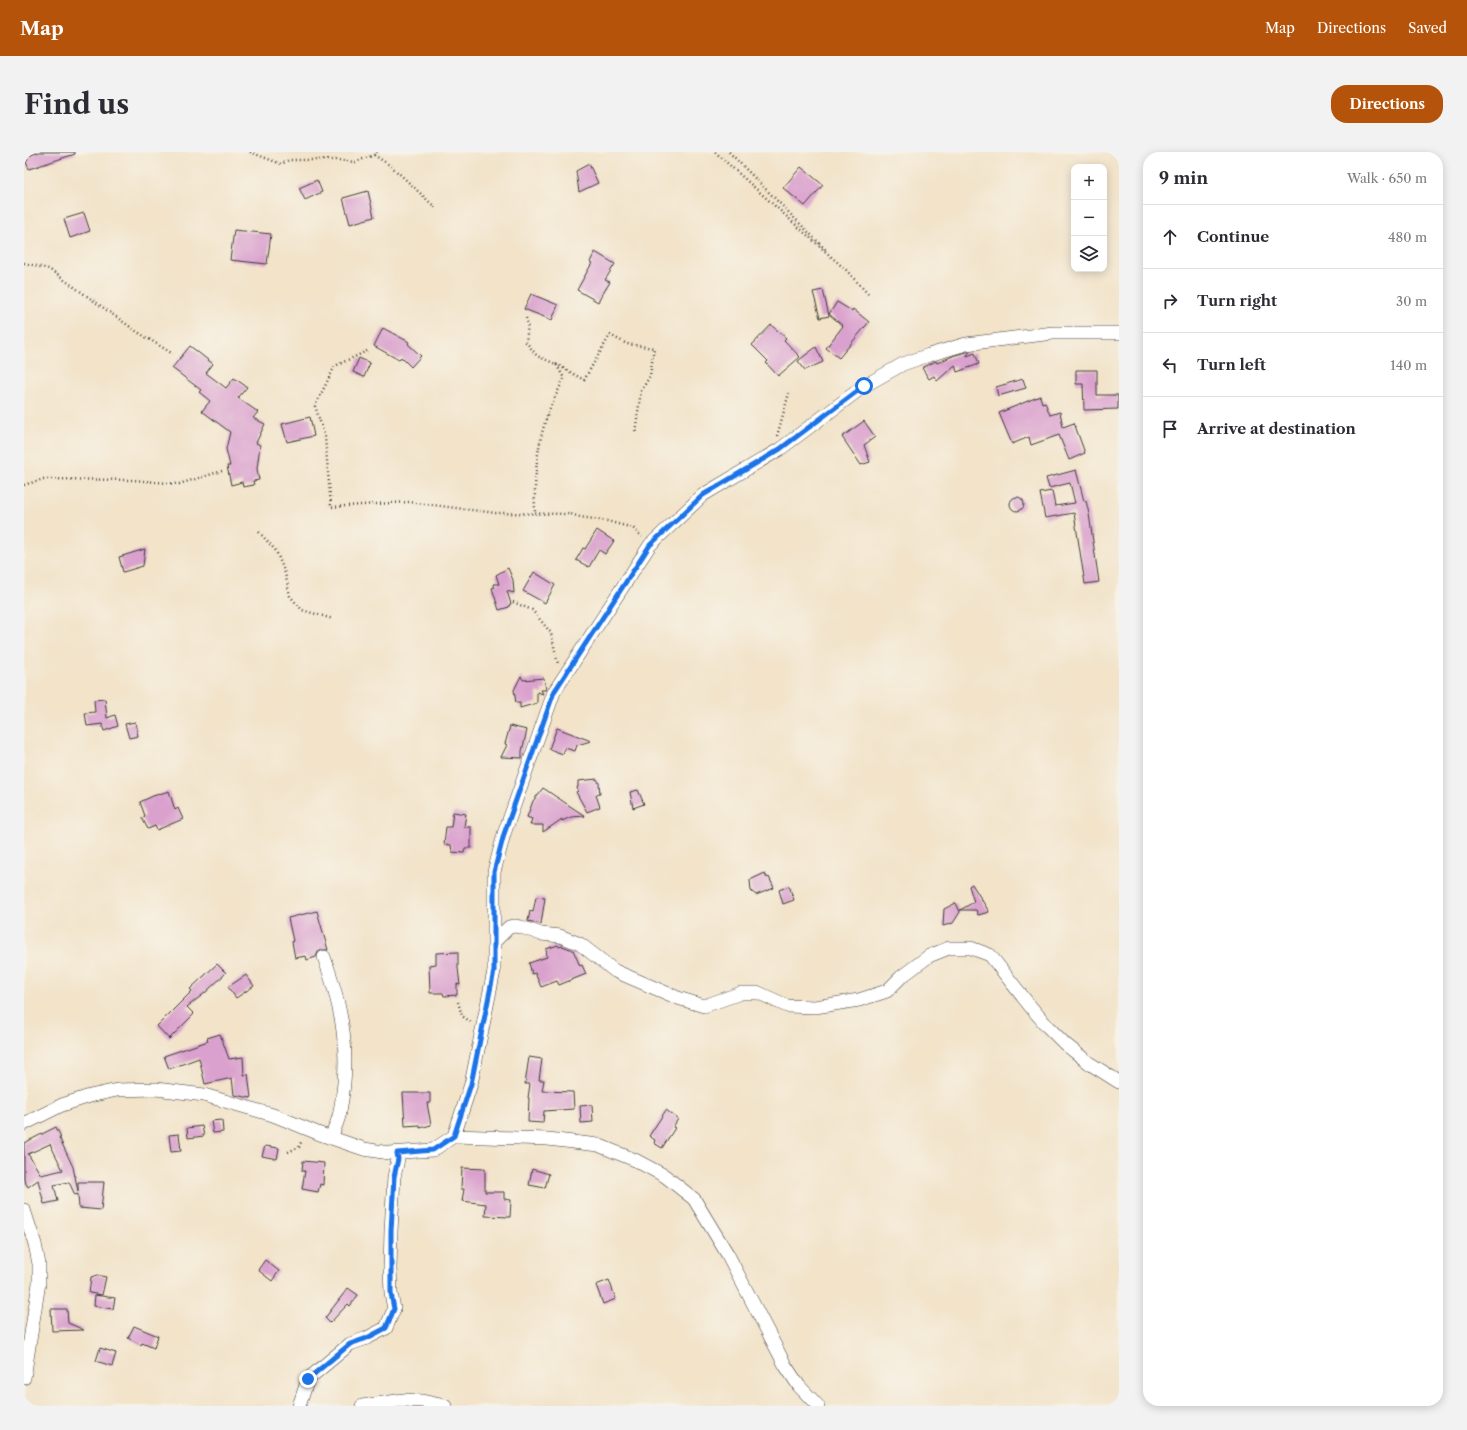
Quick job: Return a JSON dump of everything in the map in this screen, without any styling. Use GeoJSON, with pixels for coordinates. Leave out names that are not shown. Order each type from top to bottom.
{"type":"FeatureCollection","features":[{"type":"Feature","properties":{"kind":"street"},"geometry":{"type":"LineString","coordinates":[[454,1136],[471,1084],[494,971],[494,872],[513,804],[554,692],[650,545],[703,495],[780,449],[864,386],[903,364],[929,354],[966,344],[1053,333],[1119,333]]}},
{"type":"Feature","properties":{"kind":"street"},"geometry":{"type":"LineString","coordinates":[[494,941],[509,927],[515,926],[541,934],[560,936],[580,944],[615,971],[678,998],[704,1006],[741,993],[759,994],[787,1006],[815,1006],[859,1000],[887,991],[901,977],[930,956],[949,948],[972,948],[990,955],[998,967],[1043,1021],[1065,1044],[1089,1063],[1119,1082]]}},
{"type":"Feature","properties":{"kind":"street"},"geometry":{"type":"LineString","coordinates":[[324,957],[340,1007],[346,1061],[340,1113],[331,1138]]}},
{"type":"Feature","properties":{"kind":"street"},"geometry":{"type":"LineString","coordinates":[[24,1124],[62,1105],[90,1096],[118,1090],[156,1089],[204,1096],[273,1115],[331,1138],[364,1148],[389,1153],[433,1150],[454,1136],[548,1139],[598,1145],[635,1160],[665,1176],[694,1199],[728,1255],[785,1364],[800,1386],[818,1406]]}},
{"type":"Feature","properties":{"kind":"street"},"geometry":{"type":"LineString","coordinates":[[299,1406],[308,1379],[350,1344],[367,1338],[386,1328],[394,1309],[391,1286],[391,1231],[394,1177],[398,1159],[397,1153]]}},
{"type":"Feature","properties":{"kind":"street"},"geometry":{"type":"LineString","coordinates":[[24,1210],[35,1244],[39,1264],[39,1283],[24,1378]]}},
{"type":"Feature","properties":{"kind":"street"},"geometry":{"type":"LineString","coordinates":[[362,1406],[404,1400],[422,1401],[445,1406]]}},
{"type":"Feature","properties":{"kind":"path"},"geometry":{"type":"LineString","coordinates":[[250,152],[281,164],[289,160],[337,160],[355,162],[375,153],[436,208]]}},
{"type":"Feature","properties":{"kind":"path"},"geometry":{"type":"LineString","coordinates":[[715,152],[846,270]]}},
{"type":"Feature","properties":{"kind":"path"},"geometry":{"type":"LineString","coordinates":[[729,152],[870,296]]}},
{"type":"Feature","properties":{"kind":"path"},"geometry":{"type":"LineString","coordinates":[[24,263],[49,270],[136,331],[173,354]]}},
{"type":"Feature","properties":{"kind":"path"},"geometry":{"type":"LineString","coordinates":[[526,318],[528,324],[526,342],[537,356],[556,364],[584,380],[610,335],[627,344],[654,348],[650,376],[641,391],[635,434]]}},
{"type":"Feature","properties":{"kind":"path"},"geometry":{"type":"LineString","coordinates":[[367,351],[335,366],[315,406],[325,437],[331,507],[409,502],[496,513],[570,514],[633,528],[650,545]]}},
{"type":"Feature","properties":{"kind":"path"},"geometry":{"type":"LineString","coordinates":[[535,513],[534,492],[538,450],[550,407],[564,378],[556,364]]}},
{"type":"Feature","properties":{"kind":"path"},"geometry":{"type":"LineString","coordinates":[[777,437],[789,393]]}},
{"type":"Feature","properties":{"kind":"path"},"geometry":{"type":"LineString","coordinates":[[24,485],[44,479],[133,480],[179,484],[222,470]]}},
{"type":"Feature","properties":{"kind":"path"},"geometry":{"type":"LineString","coordinates":[[259,532],[276,551],[285,572],[290,596],[302,610],[333,619]]}},
{"type":"Feature","properties":{"kind":"path"},"geometry":{"type":"LineString","coordinates":[[513,602],[532,610],[551,633],[562,680]]}},
{"type":"Feature","properties":{"kind":"path"},"geometry":{"type":"LineString","coordinates":[[458,1002],[462,1016],[479,1029],[481,1038]]}},
{"type":"Feature","properties":{"kind":"path"},"geometry":{"type":"LineString","coordinates":[[288,1152],[299,1147],[308,1129]]}},
{"type":"Feature","properties":{"kind":"building"},"geometry":{"type":"Polygon","coordinates":[[[39,152],[75,152],[75,154],[29,169],[26,162],[28,160],[26,157],[39,152]]]}},
{"type":"Feature","properties":{"kind":"building"},"geometry":{"type":"Polygon","coordinates":[[[589,164],[598,183],[579,192],[576,171],[589,164]]]}},
{"type":"Feature","properties":{"kind":"building"},"geometry":{"type":"Polygon","coordinates":[[[801,167],[823,185],[805,206],[783,188],[801,167]]]}},
{"type":"Feature","properties":{"kind":"building"},"geometry":{"type":"Polygon","coordinates":[[[317,180],[322,192],[305,200],[299,188],[317,180]]]}},
{"type":"Feature","properties":{"kind":"building"},"geometry":{"type":"Polygon","coordinates":[[[368,191],[374,217],[350,224],[343,198],[368,191]]]}},
{"type":"Feature","properties":{"kind":"building"},"geometry":{"type":"Polygon","coordinates":[[[84,213],[90,231],[70,238],[64,219],[84,213]]]}},
{"type":"Feature","properties":{"kind":"building"},"geometry":{"type":"Polygon","coordinates":[[[234,230],[271,234],[267,264],[230,260],[234,230]]]}},
{"type":"Feature","properties":{"kind":"building"},"geometry":{"type":"Polygon","coordinates":[[[595,252],[615,264],[605,280],[610,282],[598,302],[577,290],[592,263],[590,262],[595,252]]]}},
{"type":"Feature","properties":{"kind":"building"},"geometry":{"type":"Polygon","coordinates":[[[823,290],[829,316],[820,318],[813,292],[823,290]]]}},
{"type":"Feature","properties":{"kind":"building"},"geometry":{"type":"Polygon","coordinates":[[[531,294],[558,305],[552,320],[524,309],[531,294]]]}},
{"type":"Feature","properties":{"kind":"building"},"geometry":{"type":"Polygon","coordinates":[[[837,302],[852,311],[853,309],[869,322],[839,358],[826,348],[843,326],[829,314],[837,302]]]}},
{"type":"Feature","properties":{"kind":"building"},"geometry":{"type":"Polygon","coordinates":[[[771,325],[786,338],[784,340],[800,357],[778,376],[766,363],[768,361],[752,345],[771,325]]]}},
{"type":"Feature","properties":{"kind":"building"},"geometry":{"type":"Polygon","coordinates":[[[383,328],[409,342],[408,344],[421,356],[411,367],[401,357],[399,360],[374,346],[383,328]]]}},
{"type":"Feature","properties":{"kind":"building"},"geometry":{"type":"Polygon","coordinates":[[[190,346],[213,364],[206,373],[226,388],[234,378],[247,387],[238,398],[258,412],[253,418],[265,424],[256,443],[260,445],[257,469],[259,480],[253,481],[254,485],[243,487],[242,482],[231,485],[227,466],[230,466],[226,449],[230,432],[202,411],[210,401],[199,392],[201,390],[172,368],[190,346]]]}},
{"type":"Feature","properties":{"kind":"building"},"geometry":{"type":"Polygon","coordinates":[[[816,347],[823,362],[805,370],[798,361],[816,347]]]}},
{"type":"Feature","properties":{"kind":"building"},"geometry":{"type":"Polygon","coordinates":[[[971,351],[967,356],[975,353],[979,364],[957,372],[955,365],[937,381],[934,376],[929,379],[922,368],[936,361],[937,363],[955,355],[971,351]]]}},
{"type":"Feature","properties":{"kind":"building"},"geometry":{"type":"Polygon","coordinates":[[[359,358],[370,363],[364,377],[353,372],[359,358]]]}},
{"type":"Feature","properties":{"kind":"building"},"geometry":{"type":"Polygon","coordinates":[[[1076,370],[1097,370],[1097,395],[1118,395],[1118,409],[1084,410],[1083,384],[1076,384],[1076,370]]]}},
{"type":"Feature","properties":{"kind":"building"},"geometry":{"type":"Polygon","coordinates":[[[1023,379],[1026,388],[998,396],[996,387],[1023,379]]]}},
{"type":"Feature","properties":{"kind":"building"},"geometry":{"type":"Polygon","coordinates":[[[1040,396],[1042,403],[1045,402],[1050,415],[1060,412],[1063,427],[1074,423],[1085,453],[1069,460],[1059,435],[1031,445],[1029,437],[1012,444],[999,413],[1040,396]]]}},
{"type":"Feature","properties":{"kind":"building"},"geometry":{"type":"Polygon","coordinates":[[[310,417],[314,436],[287,442],[282,424],[310,417]]]}},
{"type":"Feature","properties":{"kind":"building"},"geometry":{"type":"Polygon","coordinates":[[[864,421],[875,437],[864,445],[870,462],[861,465],[842,437],[864,421]]]}},
{"type":"Feature","properties":{"kind":"building"},"geometry":{"type":"Polygon","coordinates":[[[1076,470],[1089,514],[1099,582],[1085,584],[1074,513],[1045,518],[1040,493],[1052,491],[1055,506],[1075,503],[1070,483],[1049,488],[1046,478],[1076,470]]]}},
{"type":"Feature","properties":{"kind":"building"},"geometry":{"type":"Polygon","coordinates":[[[1017,497],[1022,499],[1024,504],[1022,509],[1017,511],[1012,509],[1010,504],[1012,499],[1017,497]]]}},
{"type":"Feature","properties":{"kind":"building"},"geometry":{"type":"Polygon","coordinates":[[[597,530],[614,541],[605,554],[599,550],[589,567],[576,560],[597,530]]]}},
{"type":"Feature","properties":{"kind":"building"},"geometry":{"type":"Polygon","coordinates":[[[145,549],[143,566],[123,572],[119,557],[145,549]]]}},
{"type":"Feature","properties":{"kind":"building"},"geometry":{"type":"Polygon","coordinates":[[[508,568],[513,580],[514,593],[507,591],[511,604],[509,607],[499,610],[492,588],[495,587],[493,584],[499,584],[496,575],[508,568]]]}},
{"type":"Feature","properties":{"kind":"building"},"geometry":{"type":"Polygon","coordinates":[[[534,572],[555,585],[545,603],[523,591],[534,572]]]}},
{"type":"Feature","properties":{"kind":"building"},"geometry":{"type":"Polygon","coordinates":[[[521,676],[523,680],[544,678],[546,690],[541,690],[543,694],[537,692],[537,703],[520,708],[520,703],[516,703],[514,690],[521,676]]]}},
{"type":"Feature","properties":{"kind":"building"},"geometry":{"type":"Polygon","coordinates":[[[105,699],[107,718],[115,715],[118,726],[104,731],[102,724],[87,726],[85,713],[95,712],[94,700],[105,699]]]}},
{"type":"Feature","properties":{"kind":"building"},"geometry":{"type":"Polygon","coordinates":[[[135,722],[138,736],[129,738],[125,724],[135,722]]]}},
{"type":"Feature","properties":{"kind":"building"},"geometry":{"type":"Polygon","coordinates":[[[510,726],[527,730],[522,751],[522,758],[501,757],[507,745],[505,744],[510,726]]]}},
{"type":"Feature","properties":{"kind":"building"},"geometry":{"type":"Polygon","coordinates":[[[557,728],[591,741],[577,745],[575,751],[565,748],[563,754],[549,749],[557,728]]]}},
{"type":"Feature","properties":{"kind":"building"},"geometry":{"type":"Polygon","coordinates":[[[597,779],[600,794],[596,795],[600,807],[587,812],[576,792],[578,791],[578,781],[597,779]]]}},
{"type":"Feature","properties":{"kind":"building"},"geometry":{"type":"Polygon","coordinates":[[[543,788],[585,816],[571,817],[562,821],[562,819],[543,832],[543,825],[530,825],[532,819],[527,817],[533,801],[543,788]]]}},
{"type":"Feature","properties":{"kind":"building"},"geometry":{"type":"Polygon","coordinates":[[[638,790],[644,804],[633,808],[630,792],[638,790]]]}},
{"type":"Feature","properties":{"kind":"building"},"geometry":{"type":"Polygon","coordinates":[[[169,791],[175,810],[178,808],[183,819],[157,830],[155,826],[148,829],[142,818],[145,816],[140,802],[169,791]]]}},
{"type":"Feature","properties":{"kind":"building"},"geometry":{"type":"Polygon","coordinates":[[[453,812],[466,814],[464,827],[471,827],[471,848],[465,848],[464,853],[452,852],[451,845],[444,844],[446,827],[451,827],[453,812]]]}},
{"type":"Feature","properties":{"kind":"building"},"geometry":{"type":"Polygon","coordinates":[[[765,873],[767,878],[769,877],[774,888],[756,895],[751,891],[750,880],[765,873]]]}},
{"type":"Feature","properties":{"kind":"building"},"geometry":{"type":"Polygon","coordinates":[[[972,884],[989,912],[978,915],[976,910],[960,910],[974,902],[969,886],[972,884]]]}},
{"type":"Feature","properties":{"kind":"building"},"geometry":{"type":"Polygon","coordinates":[[[789,886],[794,900],[783,904],[779,890],[789,886]]]}},
{"type":"Feature","properties":{"kind":"building"},"geometry":{"type":"Polygon","coordinates":[[[536,897],[545,898],[541,924],[528,921],[530,911],[533,912],[536,897]]]}},
{"type":"Feature","properties":{"kind":"building"},"geometry":{"type":"Polygon","coordinates":[[[956,903],[960,912],[953,923],[943,926],[944,909],[956,903]]]}},
{"type":"Feature","properties":{"kind":"building"},"geometry":{"type":"Polygon","coordinates":[[[317,911],[328,950],[321,950],[318,952],[316,957],[307,960],[306,956],[295,958],[288,918],[317,911]]]}},
{"type":"Feature","properties":{"kind":"building"},"geometry":{"type":"Polygon","coordinates":[[[558,945],[559,947],[562,946],[573,950],[580,966],[582,965],[586,974],[559,985],[557,981],[541,987],[535,973],[532,974],[529,963],[547,957],[546,949],[558,945]]]}},
{"type":"Feature","properties":{"kind":"building"},"geometry":{"type":"Polygon","coordinates":[[[458,952],[460,985],[457,984],[457,995],[444,996],[443,993],[430,993],[429,965],[436,964],[436,953],[458,952]]]}},
{"type":"Feature","properties":{"kind":"building"},"geometry":{"type":"Polygon","coordinates":[[[217,964],[226,973],[187,1007],[194,1014],[169,1039],[157,1026],[192,991],[190,989],[217,964]]]}},
{"type":"Feature","properties":{"kind":"building"},"geometry":{"type":"Polygon","coordinates":[[[246,975],[254,986],[236,998],[228,987],[246,975]]]}},
{"type":"Feature","properties":{"kind":"building"},"geometry":{"type":"Polygon","coordinates":[[[220,1034],[229,1059],[243,1057],[244,1075],[248,1074],[251,1098],[234,1095],[232,1078],[205,1084],[199,1058],[169,1069],[164,1056],[208,1041],[207,1038],[220,1034]]]}},
{"type":"Feature","properties":{"kind":"building"},"geometry":{"type":"Polygon","coordinates":[[[529,1057],[542,1059],[539,1080],[544,1080],[542,1091],[573,1092],[574,1109],[544,1111],[543,1123],[528,1122],[528,1098],[530,1084],[525,1084],[529,1057]]]}},
{"type":"Feature","properties":{"kind":"building"},"geometry":{"type":"Polygon","coordinates":[[[403,1093],[430,1093],[430,1103],[427,1103],[431,1125],[420,1128],[420,1125],[405,1126],[403,1093]]]}},
{"type":"Feature","properties":{"kind":"building"},"geometry":{"type":"Polygon","coordinates":[[[592,1105],[593,1122],[581,1123],[580,1106],[592,1105]]]}},
{"type":"Feature","properties":{"kind":"building"},"geometry":{"type":"Polygon","coordinates":[[[666,1110],[678,1119],[673,1127],[675,1128],[662,1148],[654,1143],[655,1140],[649,1136],[666,1110]]]}},
{"type":"Feature","properties":{"kind":"building"},"geometry":{"type":"Polygon","coordinates":[[[222,1120],[223,1132],[213,1133],[211,1121],[222,1120]]]}},
{"type":"Feature","properties":{"kind":"building"},"geometry":{"type":"Polygon","coordinates":[[[202,1126],[204,1136],[188,1138],[187,1128],[202,1126]]]}},
{"type":"Feature","properties":{"kind":"building"},"geometry":{"type":"Polygon","coordinates":[[[56,1127],[73,1167],[78,1191],[78,1182],[104,1182],[101,1210],[79,1208],[78,1194],[75,1195],[69,1182],[54,1185],[58,1201],[44,1204],[38,1180],[28,1187],[24,1180],[24,1143],[56,1127]],[[50,1144],[28,1154],[41,1175],[63,1170],[50,1144]]]}},
{"type":"Feature","properties":{"kind":"building"},"geometry":{"type":"Polygon","coordinates":[[[179,1134],[181,1151],[171,1152],[169,1135],[179,1134]]]}},
{"type":"Feature","properties":{"kind":"building"},"geometry":{"type":"Polygon","coordinates":[[[265,1146],[279,1148],[277,1159],[262,1156],[265,1146]]]}},
{"type":"Feature","properties":{"kind":"building"},"geometry":{"type":"Polygon","coordinates":[[[303,1161],[324,1163],[323,1185],[320,1184],[318,1192],[302,1189],[305,1171],[302,1171],[303,1161]]]}},
{"type":"Feature","properties":{"kind":"building"},"geometry":{"type":"Polygon","coordinates":[[[462,1168],[485,1169],[485,1192],[504,1192],[504,1199],[511,1200],[510,1217],[485,1216],[486,1204],[462,1201],[464,1189],[461,1189],[462,1168]]]}},
{"type":"Feature","properties":{"kind":"building"},"geometry":{"type":"Polygon","coordinates":[[[532,1169],[549,1174],[545,1188],[529,1185],[532,1169]]]}},
{"type":"Feature","properties":{"kind":"building"},"geometry":{"type":"Polygon","coordinates":[[[265,1260],[279,1271],[272,1281],[258,1270],[265,1260]]]}},
{"type":"Feature","properties":{"kind":"building"},"geometry":{"type":"Polygon","coordinates":[[[97,1275],[106,1277],[102,1295],[89,1293],[91,1277],[97,1275]]]}},
{"type":"Feature","properties":{"kind":"building"},"geometry":{"type":"Polygon","coordinates":[[[609,1280],[616,1299],[603,1304],[596,1285],[609,1280]]]}},
{"type":"Feature","properties":{"kind":"building"},"geometry":{"type":"Polygon","coordinates":[[[348,1288],[358,1295],[350,1306],[348,1304],[330,1323],[325,1318],[348,1288]]]}},
{"type":"Feature","properties":{"kind":"building"},"geometry":{"type":"Polygon","coordinates":[[[95,1295],[115,1298],[113,1309],[94,1306],[95,1295]]]}},
{"type":"Feature","properties":{"kind":"building"},"geometry":{"type":"Polygon","coordinates":[[[51,1309],[67,1309],[68,1323],[84,1330],[52,1331],[51,1309]]]}},
{"type":"Feature","properties":{"kind":"building"},"geometry":{"type":"Polygon","coordinates":[[[134,1326],[158,1336],[154,1348],[142,1343],[141,1345],[128,1338],[134,1326]]]}},
{"type":"Feature","properties":{"kind":"building"},"geometry":{"type":"Polygon","coordinates":[[[100,1348],[116,1353],[112,1366],[96,1361],[100,1348]]]}},
{"type":"Feature","properties":{"kind":"route"},"geometry":{"type":"LineString","coordinates":[[308,1379],[324,1364],[350,1344],[367,1338],[386,1328],[394,1309],[391,1293],[390,1268],[392,1202],[394,1177],[398,1159],[397,1153],[433,1150],[454,1136],[471,1084],[494,971],[494,872],[513,804],[554,692],[650,545],[703,495],[780,449],[864,386]]}}]}
